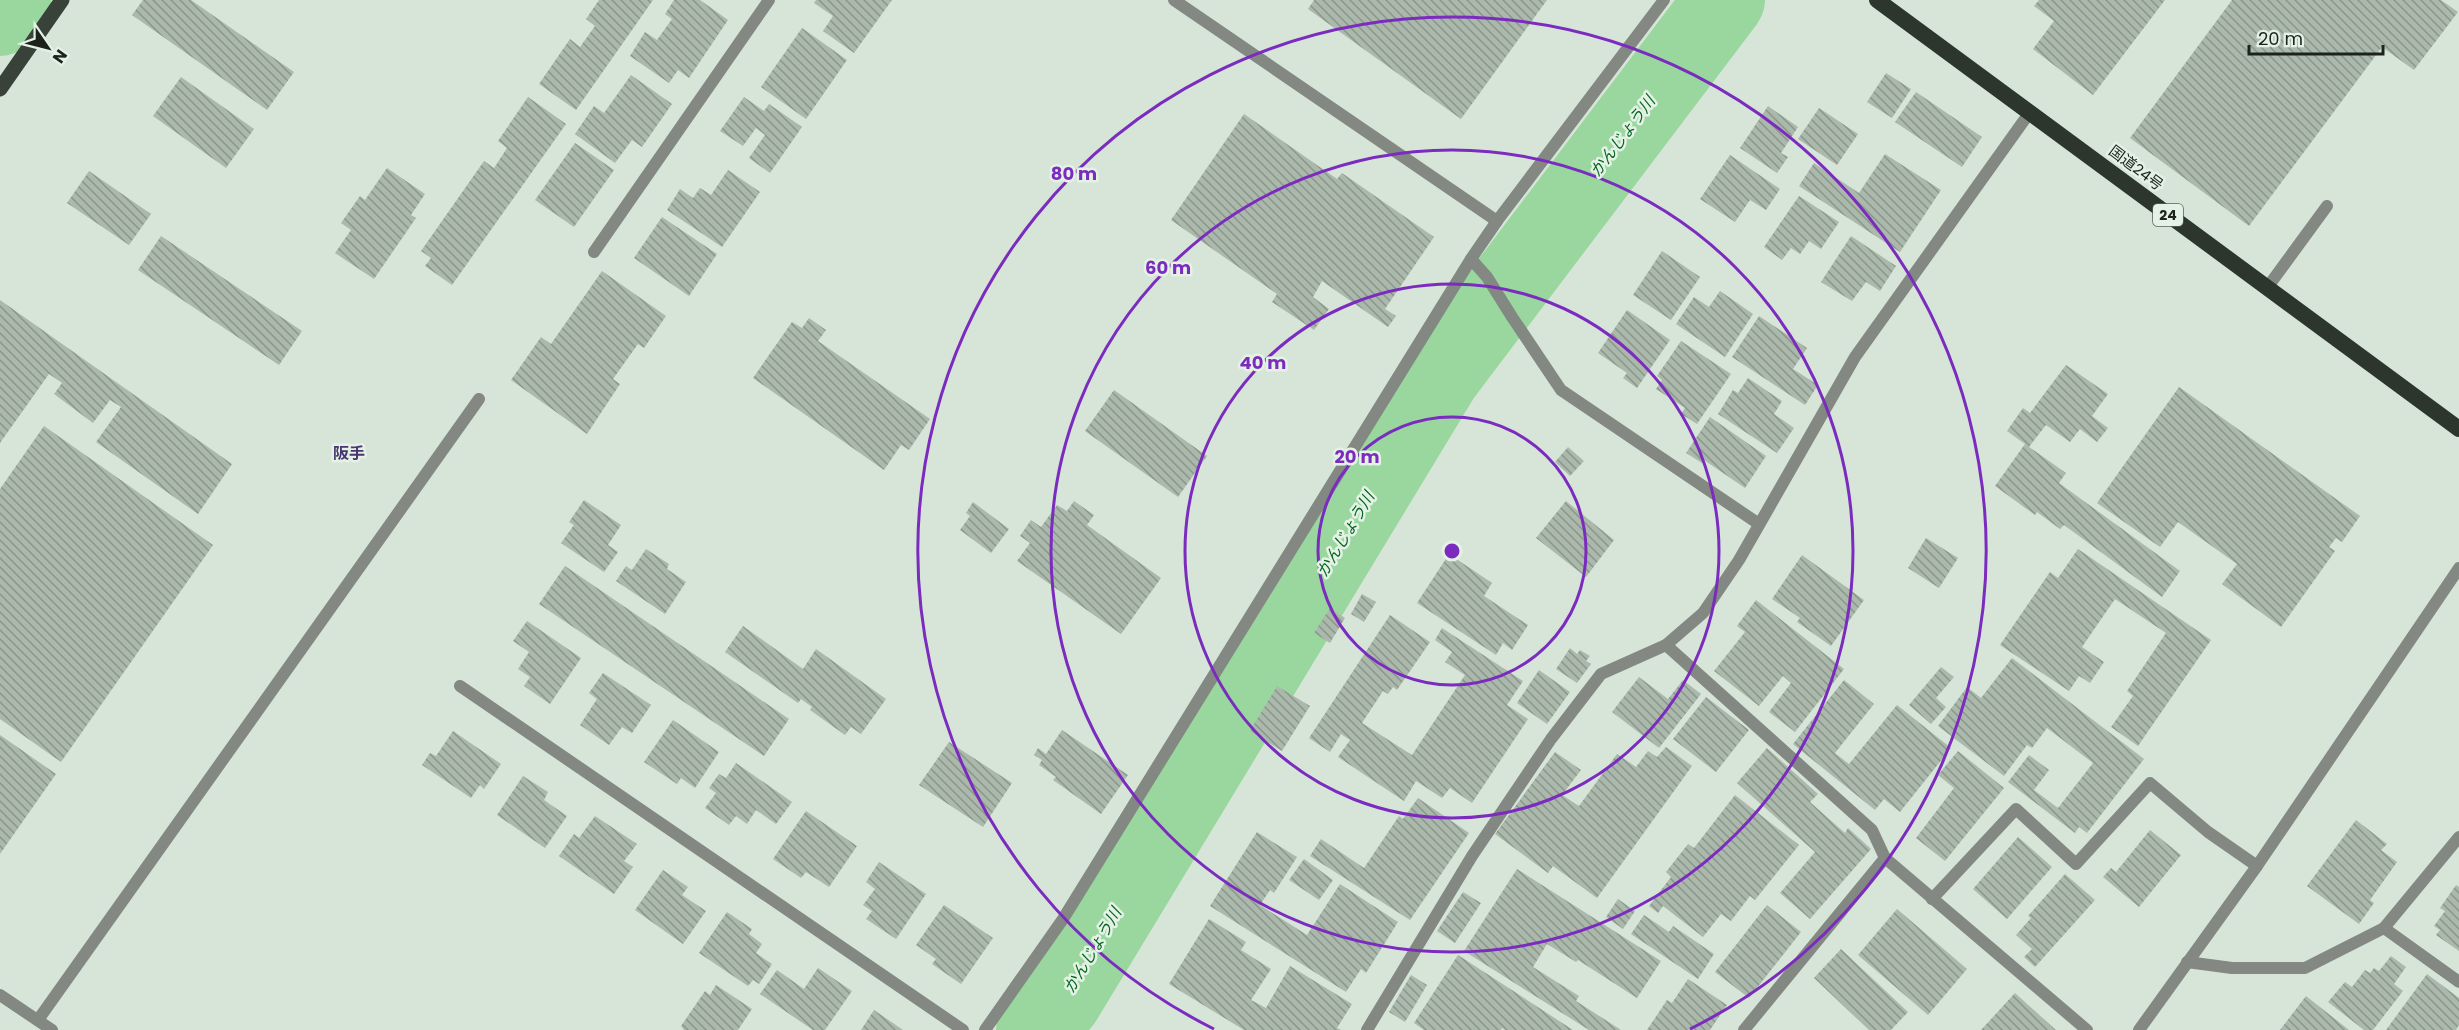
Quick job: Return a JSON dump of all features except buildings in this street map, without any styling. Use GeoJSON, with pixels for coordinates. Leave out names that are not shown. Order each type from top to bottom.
{"type":"FeatureCollection","features":[{"type":"Feature","properties":{"kind":"highway","name":"国道24号"},"geometry":{"type":"LineString","coordinates":[[1877,0],[2459,429]]}},
{"type":"Feature","properties":{"kind":"main road"},"geometry":{"type":"LineString","coordinates":[[0,87],[63,0]]}},
{"type":"Feature","properties":{"kind":"street"},"geometry":{"type":"LineString","coordinates":[[594,252],[769,0]]}},
{"type":"Feature","properties":{"kind":"street"},"geometry":{"type":"LineString","coordinates":[[1174,0],[1497,220]]}},
{"type":"Feature","properties":{"kind":"street"},"geometry":{"type":"LineString","coordinates":[[985,1030],[1063,919],[1471,259],[1497,220],[1664,0]]}},
{"type":"Feature","properties":{"kind":"street"},"geometry":{"type":"LineString","coordinates":[[1367,1030],[1472,856],[1551,739],[1601,674],[1666,645],[1703,613],[1739,561],[1855,357],[2030,112]]}},
{"type":"Feature","properties":{"kind":"street"},"geometry":{"type":"LineString","coordinates":[[2267,288],[2327,206]]}},
{"type":"Feature","properties":{"kind":"street"},"geometry":{"type":"LineString","coordinates":[[1471,259],[1487,277],[1561,390],[1759,524]]}},
{"type":"Feature","properties":{"kind":"street"},"geometry":{"type":"LineString","coordinates":[[38,1020],[479,399]]}},
{"type":"Feature","properties":{"kind":"street"},"geometry":{"type":"LineString","coordinates":[[2139,1030],[2257,866],[2459,568]]}},
{"type":"Feature","properties":{"kind":"street"},"geometry":{"type":"LineString","coordinates":[[1666,645],[1872,830],[1885,858],[2087,1030]]}},
{"type":"Feature","properties":{"kind":"street"},"geometry":{"type":"LineString","coordinates":[[460,686],[963,1030]]}},
{"type":"Feature","properties":{"kind":"street"},"geometry":{"type":"LineString","coordinates":[[1932,899],[2016,809],[2076,864],[2150,783],[2208,831],[2257,866]]}},
{"type":"Feature","properties":{"kind":"street"},"geometry":{"type":"LineString","coordinates":[[2187,963],[2232,968],[2305,968],[2384,928],[2459,837]]}},
{"type":"Feature","properties":{"kind":"street"},"geometry":{"type":"LineString","coordinates":[[1744,1030],[1885,858]]}},
{"type":"Feature","properties":{"kind":"street"},"geometry":{"type":"LineString","coordinates":[[2384,928],[2459,982]]}},
{"type":"Feature","properties":{"kind":"street"},"geometry":{"type":"LineString","coordinates":[[0,995],[52,1030]]}},
{"type":"Feature","properties":{"kind":"waterway"},"geometry":{"type":"LineString","coordinates":[[0,16],[11,0]]}},
{"type":"Feature","properties":{"kind":"waterway","name":"かんじょう川"},"geometry":{"type":"LineString","coordinates":[[1036,1030],[1062,1000],[1441,375],[1725,0]]}},
{"type":"Feature","properties":{"kind":"district","name":"阪手"},"geometry":{"type":"Point","coordinates":[349,453]}}]}
